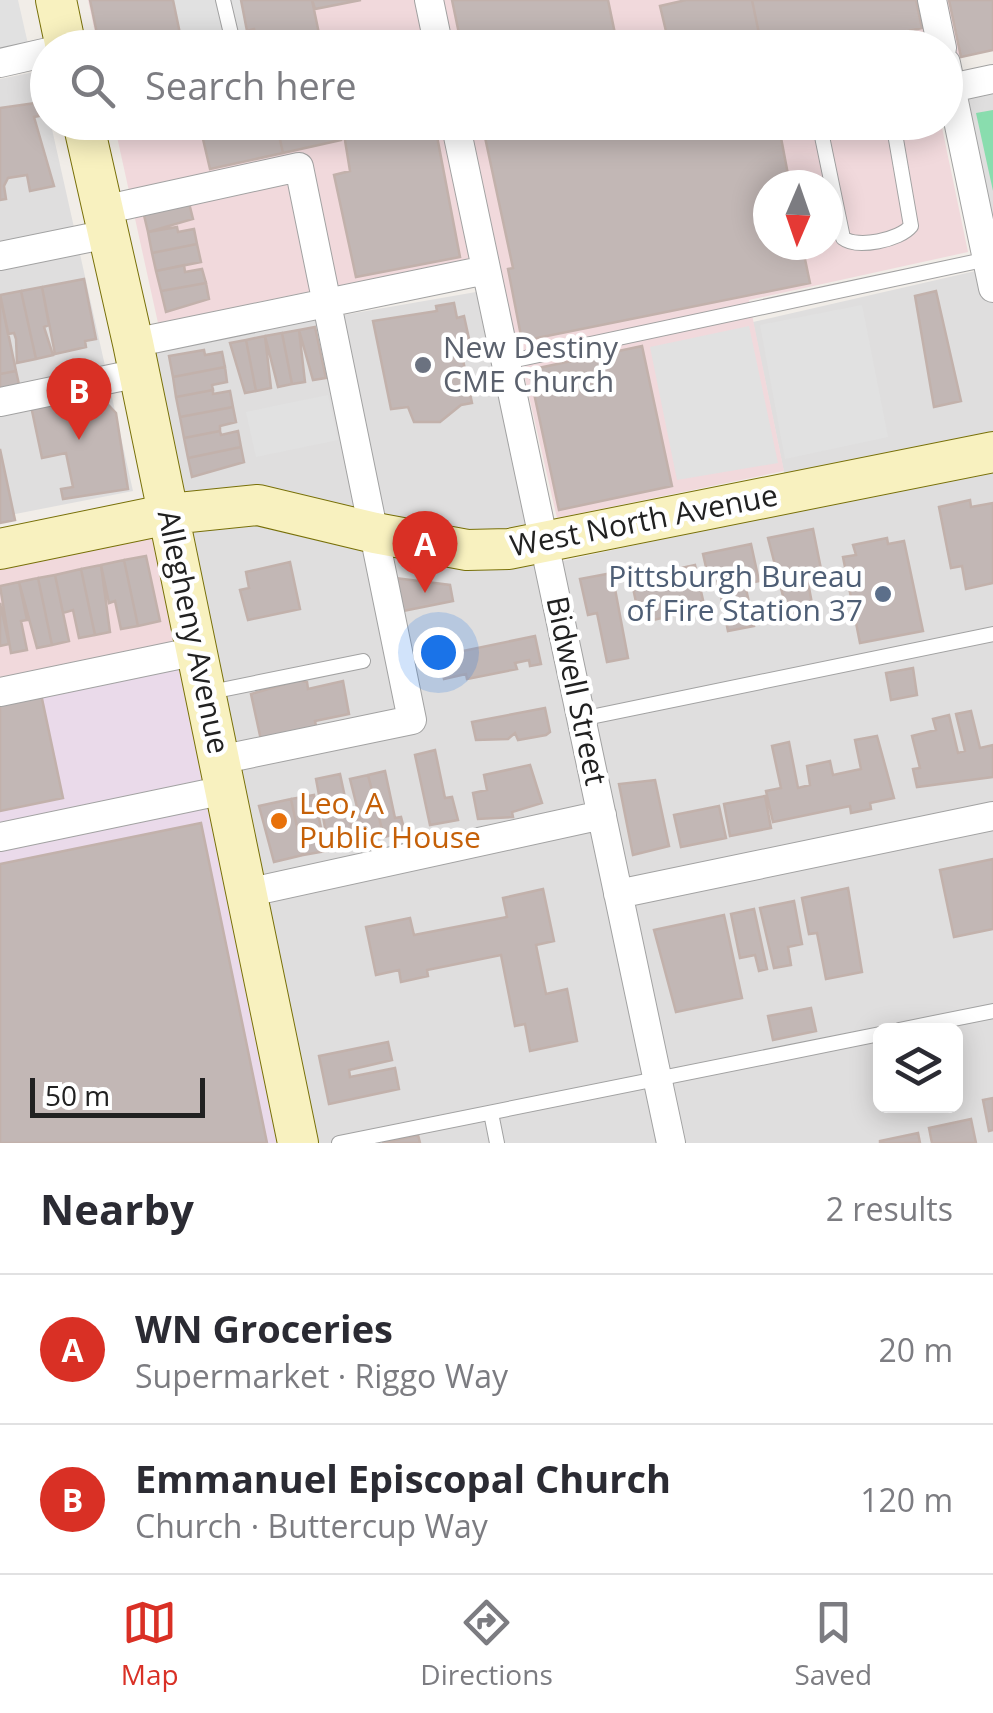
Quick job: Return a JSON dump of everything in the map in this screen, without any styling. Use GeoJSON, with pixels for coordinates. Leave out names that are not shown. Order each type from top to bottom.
{"type":"FeatureCollection","features":[{"type":"Feature","properties":{"kind":"street"},"geometry":{"type":"LineString","coordinates":[[56,0],[62,30]]}},
{"type":"Feature","properties":{"kind":"street"},"geometry":{"type":"LineString","coordinates":[[429,0],[435,30]]}},
{"type":"Feature","properties":{"kind":"street"},"geometry":{"type":"LineString","coordinates":[[932,0],[938,30]]}},
{"type":"Feature","properties":{"kind":"street"},"geometry":{"type":"LineString","coordinates":[[0,62],[30,56]]}},
{"type":"Feature","properties":{"kind":"street"},"geometry":{"type":"LineString","coordinates":[[963,80],[993,79]]}},
{"type":"Feature","properties":{"kind":"street","name":"Allegheny Avenue"},"geometry":{"type":"LineString","coordinates":[[87,140],[169,514],[298,1143]]}},
{"type":"Feature","properties":{"kind":"street","name":"Bidwell Street"},"geometry":{"type":"LineString","coordinates":[[459,140],[671,1143]]}},
{"type":"Feature","properties":{"kind":"street"},"geometry":{"type":"LineString","coordinates":[[961,140],[990,258],[993,288]]}},
{"type":"Feature","properties":{"kind":"street"},"geometry":{"type":"LineString","coordinates":[[0,256],[299,167],[330,302],[412,720],[0,837]]}},
{"type":"Feature","properties":{"kind":"street"},"geometry":{"type":"LineString","coordinates":[[0,402],[330,302],[486,270]]}},
{"type":"Feature","properties":{"kind":"street","name":"West North Avenue"},"geometry":{"type":"LineString","coordinates":[[0,549],[169,514],[258,505],[375,534],[467,550],[544,544],[993,452]]}},
{"type":"Feature","properties":{"kind":"street"},"geometry":{"type":"LineString","coordinates":[[0,692],[197,651]]}},
{"type":"Feature","properties":{"kind":"street"},"geometry":{"type":"LineString","coordinates":[[246,893],[602,815]]}},
{"type":"Feature","properties":{"kind":"street"},"geometry":{"type":"LineString","coordinates":[[618,894],[993,816]]}},
{"type":"Feature","properties":{"kind":"lane"},"geometry":{"type":"LineString","coordinates":[[223,0],[230,30]]}},
{"type":"Feature","properties":{"kind":"lane"},"geometry":{"type":"LineString","coordinates":[[823,140],[843,238],[857,244],[905,234],[911,226],[896,140]]}},
{"type":"Feature","properties":{"kind":"lane"},"geometry":{"type":"LineString","coordinates":[[506,362],[990,258]]}},
{"type":"Feature","properties":{"kind":"lane"},"geometry":{"type":"LineString","coordinates":[[581,719],[993,634]]}},
{"type":"Feature","properties":{"kind":"lane"},"geometry":{"type":"LineString","coordinates":[[206,693],[363,660]]}},
{"type":"Feature","properties":{"kind":"lane"},"geometry":{"type":"LineString","coordinates":[[934,1023],[993,1011]]}},
{"type":"Feature","properties":{"kind":"lane"},"geometry":{"type":"LineString","coordinates":[[339,1143],[873,1035]]}},
{"type":"Feature","properties":{"kind":"lane"},"geometry":{"type":"LineString","coordinates":[[491,1113],[497,1143]]}},
{"type":"Feature","properties":{"kind":"shaded area"},"geometry":{"type":"Polygon","coordinates":[[[0,0],[18,0],[28,44],[0,50],[0,0]]]}},
{"type":"Feature","properties":{"kind":"shaded area"},"geometry":{"type":"Polygon","coordinates":[[[88,0],[993,0],[993,50],[963,56],[963,30],[94,30],[88,0]]]}},
{"type":"Feature","properties":{"kind":"shaded area"},"geometry":{"type":"Polygon","coordinates":[[[173,0],[241,0],[247,30],[179,30],[173,0]]]}},
{"type":"Feature","properties":{"kind":"shaded area"},"geometry":{"type":"Polygon","coordinates":[[[30,73],[30,140],[54,140],[133,491],[0,517],[0,79],[30,73]]]}},
{"type":"Feature","properties":{"kind":"shaded area"},"geometry":{"type":"Polygon","coordinates":[[[993,93],[993,238],[963,99],[993,93]]]}},
{"type":"Feature","properties":{"kind":"shaded area"},"geometry":{"type":"Polygon","coordinates":[[[118,140],[945,140],[968,252],[749,300],[784,471],[557,518],[496,253],[158,323],[118,140]]]}},
{"type":"Feature","properties":{"kind":"shaded area"},"geometry":{"type":"Polygon","coordinates":[[[993,267],[993,1143],[298,1143],[135,351],[476,292],[535,567],[792,511],[753,322],[993,267]]]}},
{"type":"Feature","properties":{"kind":"shaded area"},"geometry":{"type":"Polygon","coordinates":[[[862,305],[888,437],[785,459],[760,325],[862,305]]]}},
{"type":"Feature","properties":{"kind":"shaded area"},"geometry":{"type":"Polygon","coordinates":[[[749,326],[778,463],[677,480],[650,347],[749,326]]]}},
{"type":"Feature","properties":{"kind":"shaded area"},"geometry":{"type":"Polygon","coordinates":[[[328,395],[338,440],[256,457],[246,412],[328,395]]]}},
{"type":"Feature","properties":{"kind":"shaded area"},"geometry":{"type":"Polygon","coordinates":[[[169,514],[197,651],[0,692],[0,549],[169,514]]]}},
{"type":"Feature","properties":{"kind":"shaded area"},"geometry":{"type":"Polygon","coordinates":[[[197,651],[298,1143],[0,1143],[0,692],[197,651]]]}},
{"type":"Feature","properties":{"kind":"green space"},"geometry":{"type":"Polygon","coordinates":[[[993,110],[993,191],[976,113],[993,110]]]}},
{"type":"Feature","properties":{"kind":"building"},"geometry":{"type":"Polygon","coordinates":[[[90,0],[173,0],[179,30],[96,30],[90,0]]]}},
{"type":"Feature","properties":{"kind":"building"},"geometry":{"type":"Polygon","coordinates":[[[241,0],[312,0],[318,30],[247,30],[241,0]]]}},
{"type":"Feature","properties":{"kind":"building"},"geometry":{"type":"Polygon","coordinates":[[[312,0],[361,0],[315,9],[312,0]]]}},
{"type":"Feature","properties":{"kind":"building"},"geometry":{"type":"Polygon","coordinates":[[[452,0],[608,0],[614,30],[458,30],[452,0]]]}},
{"type":"Feature","properties":{"kind":"building"},"geometry":{"type":"Polygon","coordinates":[[[686,0],[752,0],[758,30],[666,30],[660,6],[686,0]]]}},
{"type":"Feature","properties":{"kind":"building"},"geometry":{"type":"Polygon","coordinates":[[[752,0],[916,0],[922,28],[913,30],[758,30],[752,0]]]}},
{"type":"Feature","properties":{"kind":"building"},"geometry":{"type":"Polygon","coordinates":[[[949,0],[993,0],[993,50],[963,57],[963,30],[955,30],[949,0]]]}},
{"type":"Feature","properties":{"kind":"building"},"geometry":{"type":"Polygon","coordinates":[[[30,104],[30,140],[41,140],[54,186],[30,191],[27,175],[8,178],[4,186],[6,199],[0,200],[0,108],[30,104]]]}},
{"type":"Feature","properties":{"kind":"building"},"geometry":{"type":"Polygon","coordinates":[[[203,140],[280,140],[283,153],[210,169],[203,140]]]}},
{"type":"Feature","properties":{"kind":"building"},"geometry":{"type":"Polygon","coordinates":[[[280,140],[341,140],[283,153],[280,140]]]}},
{"type":"Feature","properties":{"kind":"building"},"geometry":{"type":"Polygon","coordinates":[[[345,140],[438,140],[460,257],[356,277],[334,175],[350,171],[345,140]]]}},
{"type":"Feature","properties":{"kind":"building"},"geometry":{"type":"Polygon","coordinates":[[[486,140],[781,140],[787,170],[753,170],[753,260],[805,260],[810,283],[522,341],[508,269],[513,268],[486,140]]]}},
{"type":"Feature","properties":{"kind":"building"},"geometry":{"type":"Polygon","coordinates":[[[189,203],[193,219],[148,232],[143,211],[189,203]]]}},
{"type":"Feature","properties":{"kind":"building"},"geometry":{"type":"Polygon","coordinates":[[[177,227],[178,232],[194,229],[197,244],[152,253],[148,232],[177,227]]]}},
{"type":"Feature","properties":{"kind":"building"},"geometry":{"type":"Polygon","coordinates":[[[197,244],[201,262],[156,271],[152,253],[197,244]]]}},
{"type":"Feature","properties":{"kind":"building"},"geometry":{"type":"Polygon","coordinates":[[[184,265],[185,272],[202,269],[206,283],[161,291],[156,271],[184,265]]]}},
{"type":"Feature","properties":{"kind":"building"},"geometry":{"type":"Polygon","coordinates":[[[84,279],[96,339],[85,341],[86,347],[55,354],[42,287],[84,279]]]}},
{"type":"Feature","properties":{"kind":"building"},"geometry":{"type":"Polygon","coordinates":[[[206,283],[209,299],[166,312],[161,291],[206,283]]]}},
{"type":"Feature","properties":{"kind":"building"},"geometry":{"type":"Polygon","coordinates":[[[42,287],[49,325],[44,327],[53,355],[36,359],[21,291],[42,287]]]}},
{"type":"Feature","properties":{"kind":"building"},"geometry":{"type":"Polygon","coordinates":[[[21,291],[36,359],[17,363],[16,339],[14,333],[8,334],[0,295],[21,291]]]}},
{"type":"Feature","properties":{"kind":"building"},"geometry":{"type":"Polygon","coordinates":[[[936,291],[961,401],[934,407],[915,296],[936,291]]]}},
{"type":"Feature","properties":{"kind":"building"},"geometry":{"type":"Polygon","coordinates":[[[0,294],[16,371],[0,374],[0,294]]]}},
{"type":"Feature","properties":{"kind":"building","name":"New Destiny CME Church"},"geometry":{"type":"Polygon","coordinates":[[[454,303],[457,318],[464,316],[473,357],[463,360],[472,403],[461,405],[440,422],[414,422],[408,407],[391,409],[373,321],[437,311],[436,306],[454,303]]]}},
{"type":"Feature","properties":{"kind":"building"},"geometry":{"type":"Polygon","coordinates":[[[315,327],[326,378],[313,380],[299,330],[315,327]]]}},
{"type":"Feature","properties":{"kind":"building"},"geometry":{"type":"Polygon","coordinates":[[[299,330],[305,382],[292,384],[282,333],[299,330]]]}},
{"type":"Feature","properties":{"kind":"building"},"geometry":{"type":"Polygon","coordinates":[[[282,333],[292,384],[278,387],[265,336],[282,333]]]}},
{"type":"Feature","properties":{"kind":"building"},"geometry":{"type":"Polygon","coordinates":[[[265,336],[271,388],[256,391],[246,340],[265,336]]]}},
{"type":"Feature","properties":{"kind":"building"},"geometry":{"type":"Polygon","coordinates":[[[246,340],[256,391],[245,393],[230,343],[246,340]]]}},
{"type":"Feature","properties":{"kind":"building"},"geometry":{"type":"Polygon","coordinates":[[[642,346],[672,486],[559,510],[529,370],[642,346]]]}},
{"type":"Feature","properties":{"kind":"building"},"geometry":{"type":"Polygon","coordinates":[[[204,350],[205,355],[222,352],[225,367],[173,377],[169,356],[204,350]]]}},
{"type":"Feature","properties":{"kind":"building"},"geometry":{"type":"Polygon","coordinates":[[[225,367],[227,382],[212,385],[213,390],[176,397],[173,377],[225,367]]]}},
{"type":"Feature","properties":{"kind":"building"},"geometry":{"type":"Polygon","coordinates":[[[16,371],[20,389],[0,393],[0,374],[16,371]]]}},
{"type":"Feature","properties":{"kind":"building"},"geometry":{"type":"Polygon","coordinates":[[[213,390],[213,394],[230,391],[233,407],[180,417],[176,397],[213,390]]]}},
{"type":"Feature","properties":{"kind":"building"},"geometry":{"type":"Polygon","coordinates":[[[99,395],[116,413],[128,489],[63,499],[61,489],[73,487],[66,453],[42,458],[31,406],[99,395]]]}},
{"type":"Feature","properties":{"kind":"building"},"geometry":{"type":"Polygon","coordinates":[[[233,407],[236,422],[220,426],[220,431],[184,438],[180,417],[233,407]]]}},
{"type":"Feature","properties":{"kind":"building"},"geometry":{"type":"Polygon","coordinates":[[[220,431],[221,435],[238,431],[241,447],[188,458],[184,438],[220,431]]]}},
{"type":"Feature","properties":{"kind":"building"},"geometry":{"type":"Polygon","coordinates":[[[241,447],[244,462],[192,477],[188,458],[241,447]]]}},
{"type":"Feature","properties":{"kind":"building"},"geometry":{"type":"Polygon","coordinates":[[[0,449],[15,520],[0,523],[0,449]]]}},
{"type":"Feature","properties":{"kind":"building"},"geometry":{"type":"Polygon","coordinates":[[[970,500],[971,507],[993,503],[993,583],[966,589],[962,566],[951,568],[939,507],[970,500]]]}},
{"type":"Feature","properties":{"kind":"building"},"geometry":{"type":"Polygon","coordinates":[[[813,529],[821,569],[806,572],[814,614],[789,619],[768,538],[813,529]]]}},
{"type":"Feature","properties":{"kind":"building","name":"Pittsburgh Bureau of Fire Station 37"},"geometry":{"type":"Polygon","coordinates":[[[887,538],[888,544],[904,541],[923,631],[860,643],[843,557],[856,555],[853,545],[887,538]]]}},
{"type":"Feature","properties":{"kind":"building"},"geometry":{"type":"Polygon","coordinates":[[[751,544],[759,581],[745,584],[754,626],[728,631],[719,587],[711,589],[703,554],[751,544]]]}},
{"type":"Feature","properties":{"kind":"building"},"geometry":{"type":"Polygon","coordinates":[[[146,556],[160,621],[138,626],[124,560],[146,556]]]}},
{"type":"Feature","properties":{"kind":"building"},"geometry":{"type":"Polygon","coordinates":[[[124,560],[138,626],[121,629],[115,601],[109,603],[101,565],[124,560]]]}},
{"type":"Feature","properties":{"kind":"building"},"geometry":{"type":"Polygon","coordinates":[[[290,562],[300,609],[248,620],[240,590],[249,588],[246,572],[290,562]]]}},
{"type":"Feature","properties":{"kind":"building"},"geometry":{"type":"Polygon","coordinates":[[[101,565],[110,632],[95,635],[81,569],[101,565]]]}},
{"type":"Feature","properties":{"kind":"building"},"geometry":{"type":"Polygon","coordinates":[[[695,565],[703,600],[695,602],[697,610],[653,620],[650,608],[638,611],[631,579],[695,565]]]}},
{"type":"Feature","properties":{"kind":"building"},"geometry":{"type":"Polygon","coordinates":[[[81,569],[95,635],[79,638],[73,610],[63,613],[55,575],[81,569]]]}},
{"type":"Feature","properties":{"kind":"building"},"geometry":{"type":"Polygon","coordinates":[[[612,573],[628,658],[607,662],[597,613],[588,615],[580,579],[612,573]]]}},
{"type":"Feature","properties":{"kind":"building"},"geometry":{"type":"Polygon","coordinates":[[[55,575],[69,641],[52,645],[38,578],[55,575]]]}},
{"type":"Feature","properties":{"kind":"building"},"geometry":{"type":"Polygon","coordinates":[[[38,578],[52,645],[37,648],[19,582],[38,578]]]}},
{"type":"Feature","properties":{"kind":"building"},"geometry":{"type":"Polygon","coordinates":[[[395,578],[450,585],[453,601],[403,611],[395,578]]]}},
{"type":"Feature","properties":{"kind":"building"},"geometry":{"type":"Polygon","coordinates":[[[19,582],[27,620],[21,621],[27,650],[11,653],[0,586],[19,582]]]}},
{"type":"Feature","properties":{"kind":"building"},"geometry":{"type":"Polygon","coordinates":[[[0,603],[9,644],[0,646],[0,603]]]}},
{"type":"Feature","properties":{"kind":"building"},"geometry":{"type":"Polygon","coordinates":[[[535,636],[541,664],[530,666],[529,660],[515,663],[517,669],[467,679],[466,674],[444,679],[439,656],[535,636]]]}},
{"type":"Feature","properties":{"kind":"building"},"geometry":{"type":"Polygon","coordinates":[[[913,668],[917,695],[891,700],[886,673],[913,668]]]}},
{"type":"Feature","properties":{"kind":"building"},"geometry":{"type":"Polygon","coordinates":[[[299,680],[307,682],[308,689],[343,681],[349,714],[315,721],[317,731],[261,740],[251,694],[299,680]]]}},
{"type":"Feature","properties":{"kind":"building"},"geometry":{"type":"Polygon","coordinates":[[[41,694],[63,798],[0,811],[0,702],[41,694]]]}},
{"type":"Feature","properties":{"kind":"building"},"geometry":{"type":"Polygon","coordinates":[[[545,708],[550,732],[546,735],[518,740],[515,733],[508,739],[476,740],[472,722],[545,708]]]}},
{"type":"Feature","properties":{"kind":"building"},"geometry":{"type":"Polygon","coordinates":[[[971,711],[980,748],[993,745],[993,777],[917,787],[913,769],[920,768],[912,736],[936,730],[933,719],[949,715],[958,753],[965,751],[956,714],[971,711]]]}},
{"type":"Feature","properties":{"kind":"building"},"geometry":{"type":"Polygon","coordinates":[[[877,736],[894,798],[870,803],[871,809],[851,813],[850,806],[773,822],[766,791],[781,788],[772,746],[789,742],[798,788],[810,785],[807,766],[830,761],[833,775],[861,769],[855,740],[877,736]]]}},
{"type":"Feature","properties":{"kind":"building"},"geometry":{"type":"Polygon","coordinates":[[[435,750],[445,798],[452,797],[458,820],[430,825],[415,755],[435,750]]]}},
{"type":"Feature","properties":{"kind":"building"},"geometry":{"type":"Polygon","coordinates":[[[530,765],[542,803],[512,812],[513,817],[478,819],[473,793],[487,790],[484,775],[530,765]]]}},
{"type":"Feature","properties":{"kind":"building"},"geometry":{"type":"Polygon","coordinates":[[[385,771],[395,818],[401,817],[405,832],[384,837],[368,775],[385,771]]]}},
{"type":"Feature","properties":{"kind":"building"},"geometry":{"type":"Polygon","coordinates":[[[340,774],[355,844],[329,849],[316,779],[340,774]]]}},
{"type":"Feature","properties":{"kind":"building"},"geometry":{"type":"Polygon","coordinates":[[[368,775],[384,837],[357,842],[353,821],[360,819],[350,779],[368,775]]]}},
{"type":"Feature","properties":{"kind":"building"},"geometry":{"type":"Polygon","coordinates":[[[655,780],[669,846],[633,855],[619,784],[655,780]]]}},
{"type":"Feature","properties":{"kind":"building"},"geometry":{"type":"Polygon","coordinates":[[[314,795],[326,851],[303,855],[291,799],[314,795]]]}},
{"type":"Feature","properties":{"kind":"building"},"geometry":{"type":"Polygon","coordinates":[[[765,796],[771,828],[730,836],[724,804],[765,796]]]}},
{"type":"Feature","properties":{"kind":"building","name":"Leo, A Public House"},"geometry":{"type":"Polygon","coordinates":[[[291,799],[303,855],[274,862],[259,806],[291,799]]]}},
{"type":"Feature","properties":{"kind":"building"},"geometry":{"type":"Polygon","coordinates":[[[719,806],[726,838],[681,847],[674,815],[719,806]]]}},
{"type":"Feature","properties":{"kind":"building"},"geometry":{"type":"Polygon","coordinates":[[[201,823],[267,1143],[0,1143],[0,864],[201,823]]]}},
{"type":"Feature","properties":{"kind":"building"},"geometry":{"type":"Polygon","coordinates":[[[993,859],[993,929],[954,937],[940,870],[993,859]]]}},
{"type":"Feature","properties":{"kind":"building"},"geometry":{"type":"Polygon","coordinates":[[[848,888],[862,972],[826,979],[817,933],[809,934],[802,898],[848,888]]]}},
{"type":"Feature","properties":{"kind":"building"},"geometry":{"type":"Polygon","coordinates":[[[543,889],[554,941],[536,945],[546,994],[567,989],[577,1041],[530,1051],[525,1024],[515,1026],[501,955],[427,970],[428,976],[401,982],[399,970],[376,975],[366,927],[410,918],[414,935],[507,917],[503,898],[543,889]]]}},
{"type":"Feature","properties":{"kind":"building"},"geometry":{"type":"Polygon","coordinates":[[[794,901],[802,944],[788,947],[791,965],[774,968],[760,908],[794,901]]]}},
{"type":"Feature","properties":{"kind":"building"},"geometry":{"type":"Polygon","coordinates":[[[754,909],[767,969],[759,971],[755,955],[740,958],[731,914],[754,909]]]}},
{"type":"Feature","properties":{"kind":"building"},"geometry":{"type":"Polygon","coordinates":[[[724,915],[742,998],[676,1012],[654,930],[724,915]]]}},
{"type":"Feature","properties":{"kind":"building"},"geometry":{"type":"Polygon","coordinates":[[[811,1008],[816,1031],[773,1040],[768,1016],[811,1008]]]}},
{"type":"Feature","properties":{"kind":"building"},"geometry":{"type":"Polygon","coordinates":[[[388,1042],[392,1060],[349,1070],[350,1077],[395,1068],[399,1089],[329,1104],[319,1056],[388,1042]]]}},
{"type":"Feature","properties":{"kind":"building"},"geometry":{"type":"Polygon","coordinates":[[[993,1098],[993,1130],[989,1131],[983,1100],[993,1098]]]}},
{"type":"Feature","properties":{"kind":"building"},"geometry":{"type":"Polygon","coordinates":[[[971,1119],[976,1143],[932,1143],[929,1128],[971,1119]]]}},
{"type":"Feature","properties":{"kind":"building"},"geometry":{"type":"Polygon","coordinates":[[[918,1133],[920,1143],[880,1143],[880,1141],[918,1133]]]}},
{"type":"Feature","properties":{"kind":"building"},"geometry":{"type":"Polygon","coordinates":[[[418,1135],[420,1143],[382,1143],[418,1135]]]}},
{"type":"Feature","properties":{"kind":"place","name":"New Destiny CME Church"},"geometry":{"type":"Point","coordinates":[423,365]}},
{"type":"Feature","properties":{"kind":"place","name":"Emmanuel Episcopal Church"},"geometry":{"type":"Point","coordinates":[79,440]}},
{"type":"Feature","properties":{"kind":"place","name":"WN Groceries"},"geometry":{"type":"Point","coordinates":[425,593]}},
{"type":"Feature","properties":{"kind":"place","name":"Pittsburgh Bureau of Fire Station 37"},"geometry":{"type":"Point","coordinates":[883,594]}},
{"type":"Feature","properties":{"kind":"place","name":"Leo, A Public House"},"geometry":{"type":"Point","coordinates":[279,821]}}]}
